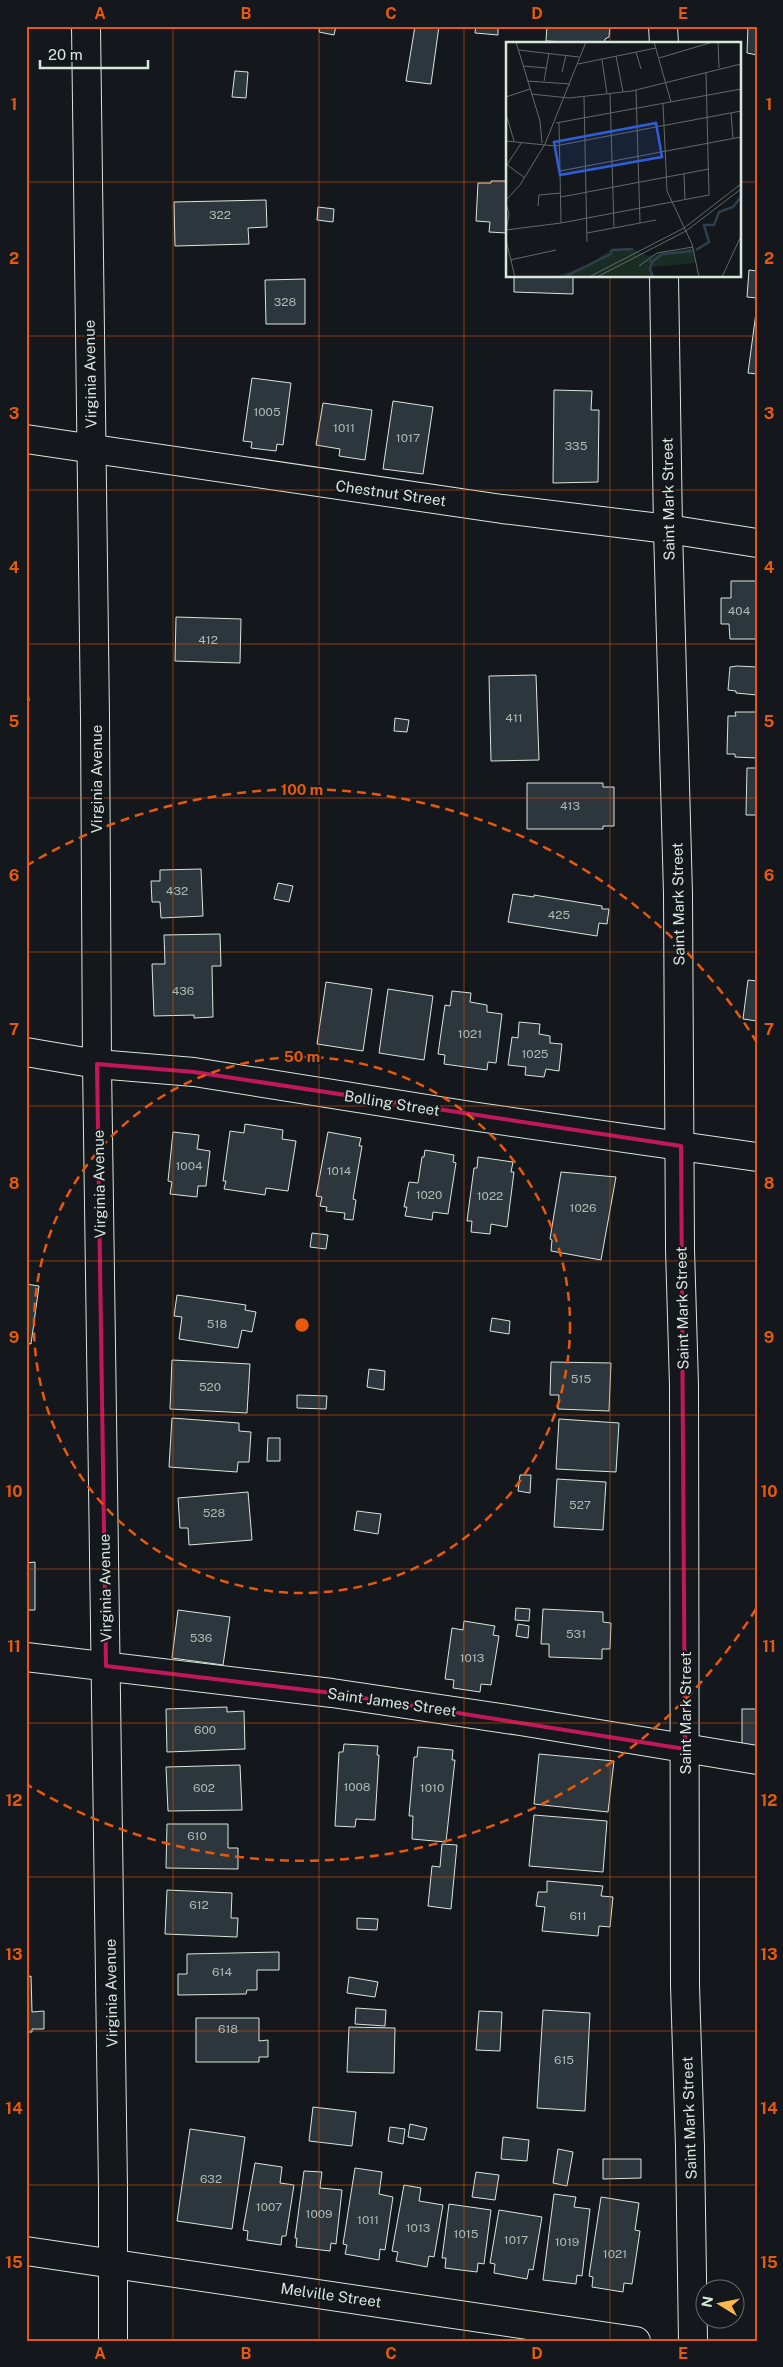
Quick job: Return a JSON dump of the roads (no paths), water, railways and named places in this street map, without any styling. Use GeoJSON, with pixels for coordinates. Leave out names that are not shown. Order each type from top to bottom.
{"type":"FeatureCollection","features":[{"type":"Feature","properties":{"kind":"street","name":"Virginia Avenue"},"geometry":{"type":"LineString","coordinates":[[86,26],[113,2341]]}},
{"type":"Feature","properties":{"kind":"street"},"geometry":{"type":"LineString","coordinates":[[664,26],[664,42]]}},
{"type":"Feature","properties":{"kind":"street","name":"Saint Mark Street"},"geometry":{"type":"LineString","coordinates":[[664,278],[668,529],[678,894],[685,1749],[685,1985],[693,2341]]}},
{"type":"Feature","properties":{"kind":"street","name":"Chestnut Street"},"geometry":{"type":"LineString","coordinates":[[26,439],[502,509],[668,529],[757,543]]}},
{"type":"Feature","properties":{"kind":"street","name":"Bolling Street"},"geometry":{"type":"LineString","coordinates":[[26,1052],[97,1064],[194,1072],[471,1116],[757,1157]]}},
{"type":"Feature","properties":{"kind":"street","name":"Saint James Street"},"geometry":{"type":"LineString","coordinates":[[26,1657],[342,1695],[520,1721],[757,1760]]}},
{"type":"Feature","properties":{"kind":"street","name":"Melville Street"},"geometry":{"type":"LineString","coordinates":[[26,2251],[636,2341]]}}]}
